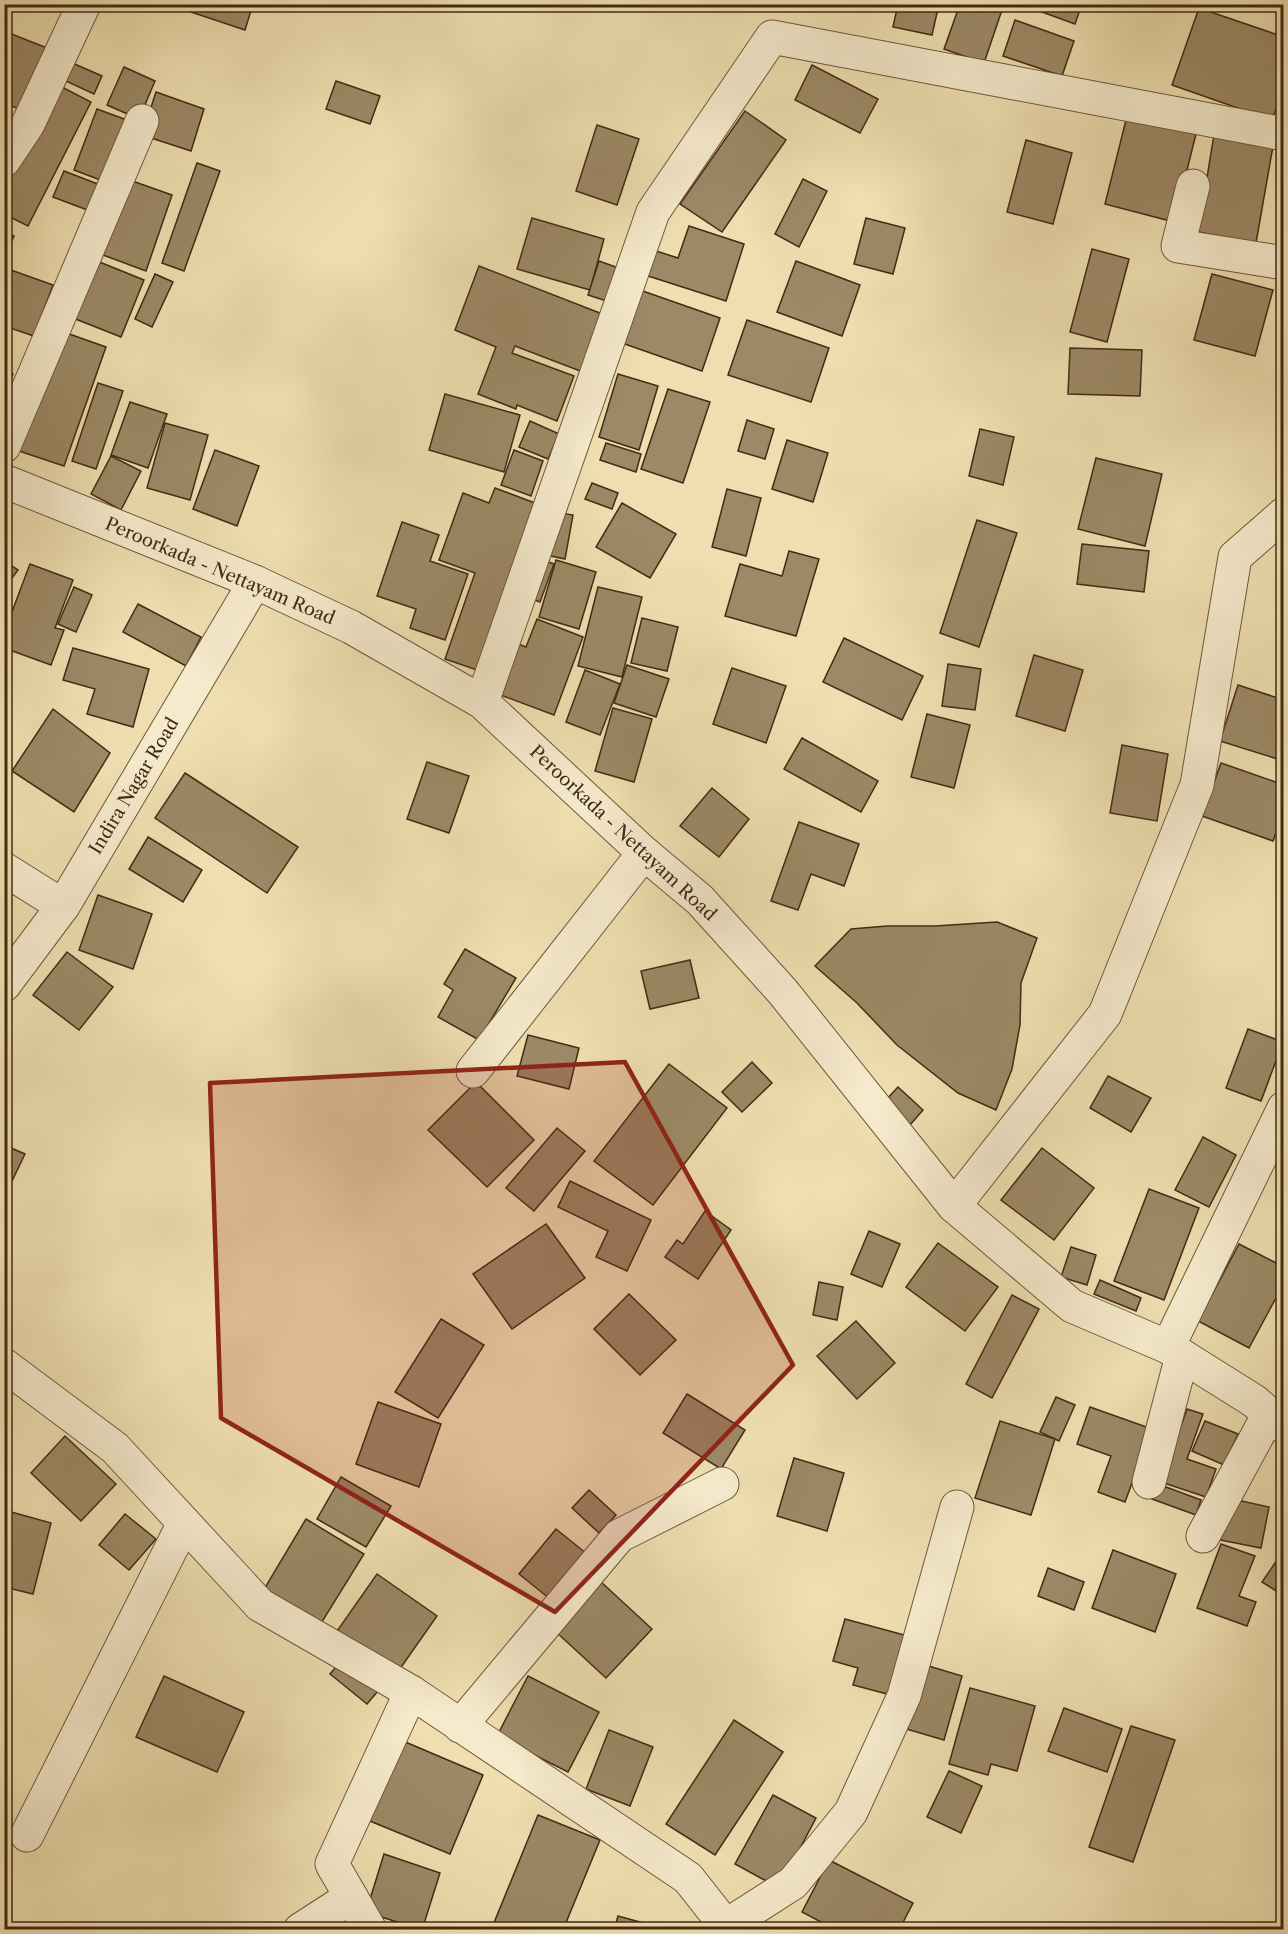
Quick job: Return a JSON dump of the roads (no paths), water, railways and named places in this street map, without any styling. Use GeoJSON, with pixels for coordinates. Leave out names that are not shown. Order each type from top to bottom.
{"type":"FeatureCollection","features":[{"type":"Feature","properties":{"kind":"street"},"geometry":{"type":"LineString","coordinates":[[4,160],[28,124],[84,4]]}},
{"type":"Feature","properties":{"kind":"street"},"geometry":{"type":"LineString","coordinates":[[482,702],[653,212],[772,37],[1284,134]]}},
{"type":"Feature","properties":{"kind":"street"},"geometry":{"type":"LineString","coordinates":[[4,446],[142,121]]}},
{"type":"Feature","properties":{"kind":"street"},"geometry":{"type":"LineString","coordinates":[[1193,186],[1178,246],[1284,263]]}},
{"type":"Feature","properties":{"kind":"street","name":"Peroorkada - Nettayam Road"},"geometry":{"type":"LineString","coordinates":[[4,481],[255,582],[351,627],[482,702],[644,853],[700,900],[783,993],[954,1206],[1072,1306],[1175,1352],[1254,1401],[1276,1420]]}},
{"type":"Feature","properties":{"kind":"street"},"geometry":{"type":"LineString","coordinates":[[954,1206],[1105,1014],[1197,785],[1234,557],[1284,514]]}},
{"type":"Feature","properties":{"kind":"street","name":"Indira Nagar Road"},"geometry":{"type":"LineString","coordinates":[[4,985],[63,906],[255,582]]}},
{"type":"Feature","properties":{"kind":"street"},"geometry":{"type":"LineString","coordinates":[[473,1071],[644,853]]}},
{"type":"Feature","properties":{"kind":"street"},"geometry":{"type":"LineString","coordinates":[[4,869],[63,906]]}},
{"type":"Feature","properties":{"kind":"street"},"geometry":{"type":"LineString","coordinates":[[1149,1482],[1175,1352],[1284,1108]]}},
{"type":"Feature","properties":{"kind":"street"},"geometry":{"type":"LineString","coordinates":[[4,1365],[115,1448],[260,1605],[411,1692],[688,1878],[728,1928],[793,1883],[851,1812],[904,1696],[957,1507]]}},
{"type":"Feature","properties":{"kind":"street"},"geometry":{"type":"LineString","coordinates":[[1203,1536],[1276,1420]]}},
{"type":"Feature","properties":{"kind":"street"},"geometry":{"type":"LineString","coordinates":[[460,1726],[619,1536],[722,1484]]}},
{"type":"Feature","properties":{"kind":"street"},"geometry":{"type":"LineString","coordinates":[[27,1835],[184,1523]]}},
{"type":"Feature","properties":{"kind":"street"},"geometry":{"type":"LineString","coordinates":[[370,1929],[332,1864],[411,1692]]}},
{"type":"Feature","properties":{"kind":"street"},"geometry":{"type":"LineString","coordinates":[[300,1929],[351,1897]]}}]}
